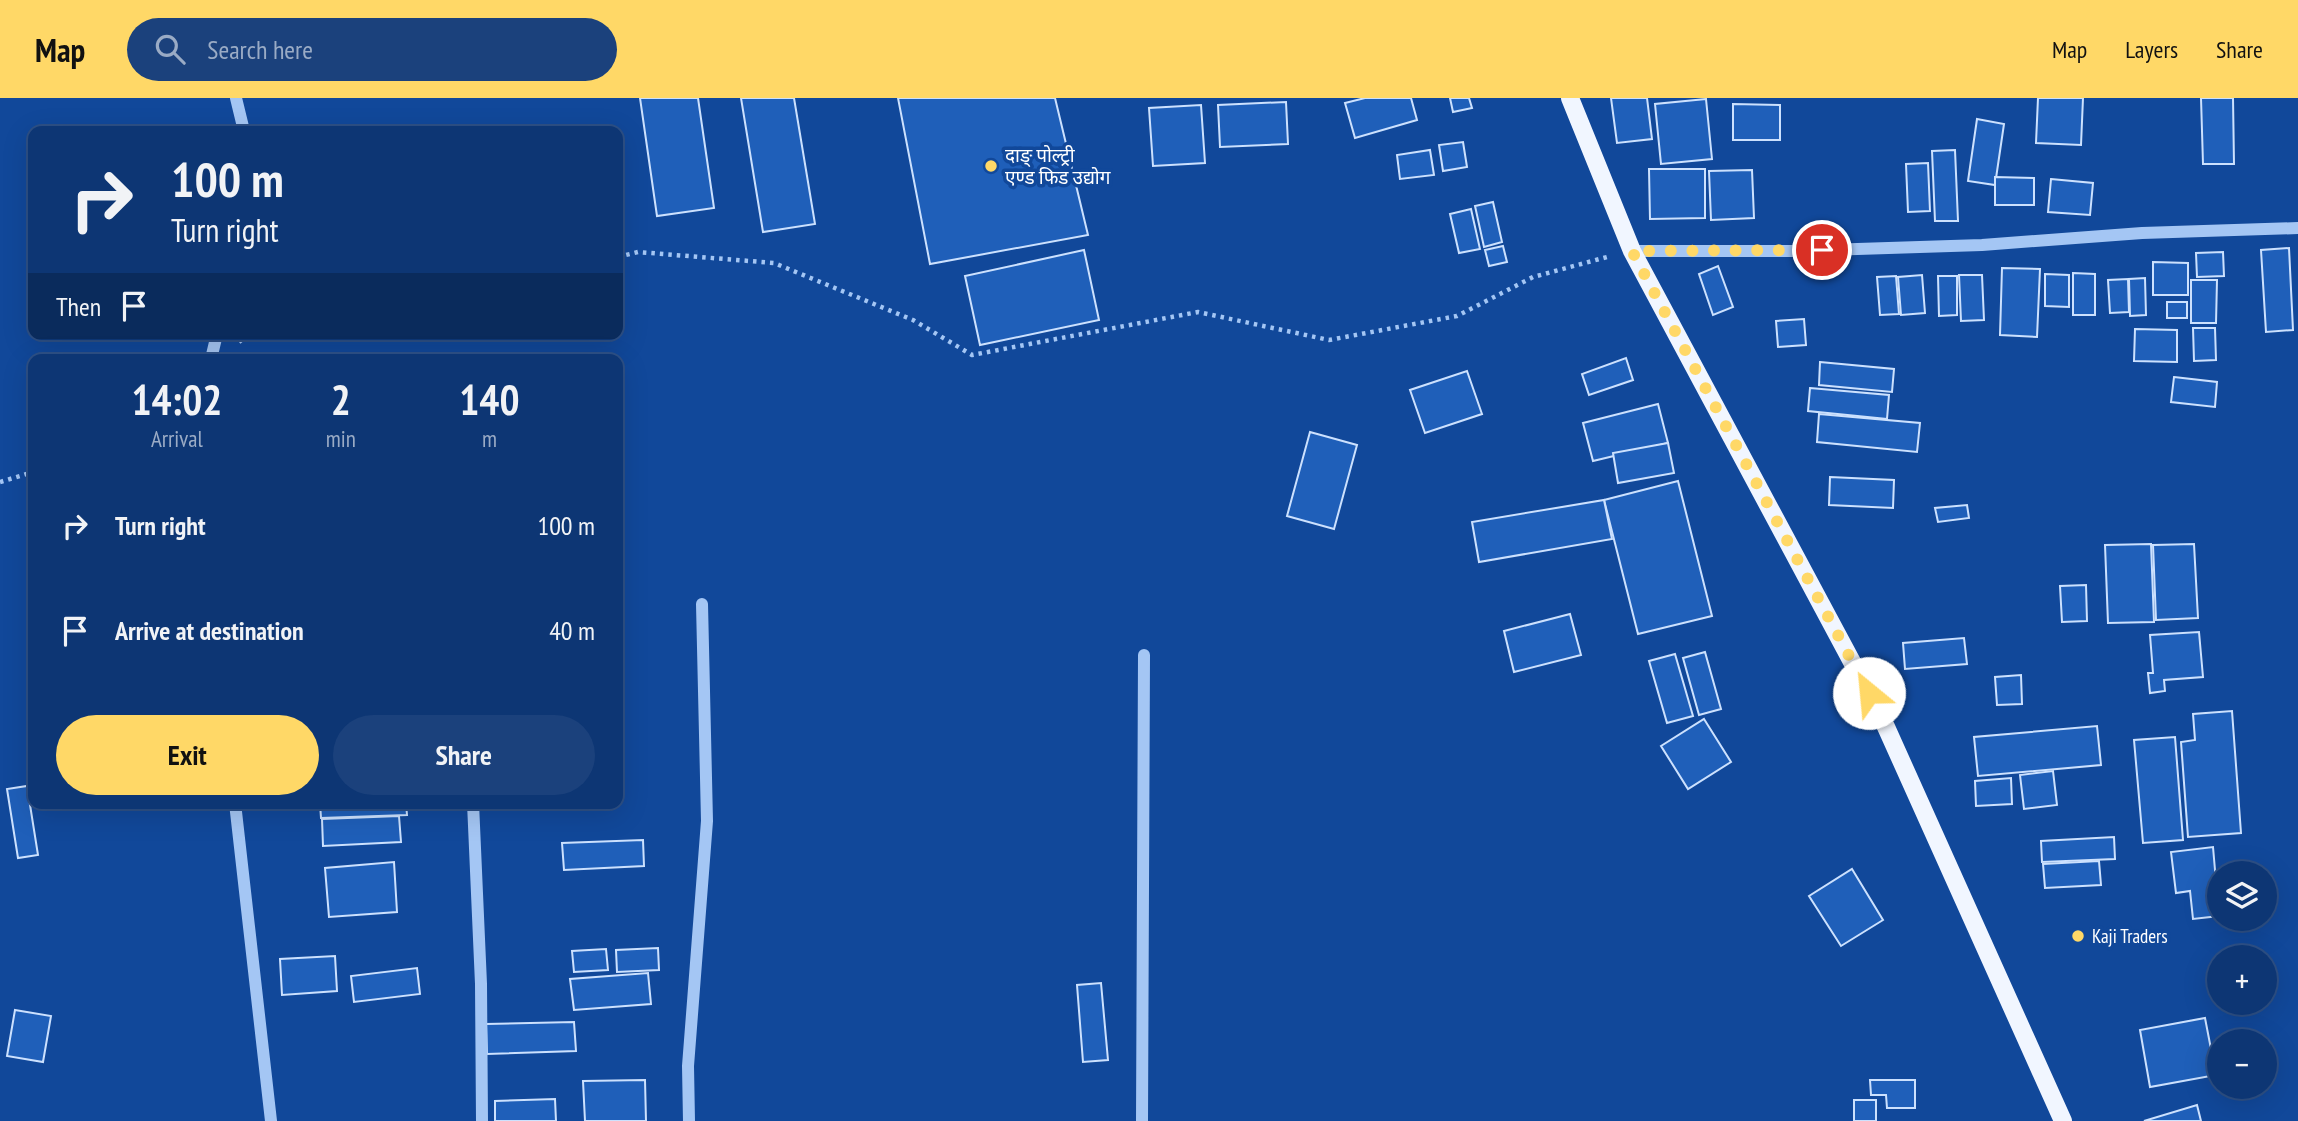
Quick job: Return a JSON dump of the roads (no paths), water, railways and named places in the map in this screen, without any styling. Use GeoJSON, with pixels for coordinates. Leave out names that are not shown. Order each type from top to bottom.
{"type":"FeatureCollection","features":[{"type":"Feature","properties":{"kind":"main road"},"geometry":{"type":"LineString","coordinates":[[1570,98],[1632,251],[1882,718],[2063,1121]]}},
{"type":"Feature","properties":{"kind":"street"},"geometry":{"type":"LineString","coordinates":[[236,98],[243,126]]}},
{"type":"Feature","properties":{"kind":"street"},"geometry":{"type":"LineString","coordinates":[[1632,251],[1795,251],[1969,245],[2141,233],[2298,228]]}},
{"type":"Feature","properties":{"kind":"street"},"geometry":{"type":"LineString","coordinates":[[689,1121],[688,1066],[706,821],[702,604]]}},
{"type":"Feature","properties":{"kind":"street"},"geometry":{"type":"LineString","coordinates":[[1142,1121],[1143,655]]}},
{"type":"Feature","properties":{"kind":"street"},"geometry":{"type":"LineString","coordinates":[[236,809],[271,1121]]}},
{"type":"Feature","properties":{"kind":"street"},"geometry":{"type":"LineString","coordinates":[[474,809],[481,984],[482,1121]]}},
{"type":"Feature","properties":{"kind":"place","name":"दाङ् पोल्ट्री एण्ड फिड उद्योग"},"geometry":{"type":"Point","coordinates":[991,166]}},
{"type":"Feature","properties":{"kind":"place","name":"Kaji Traders"},"geometry":{"type":"Point","coordinates":[2078,936]}}]}
